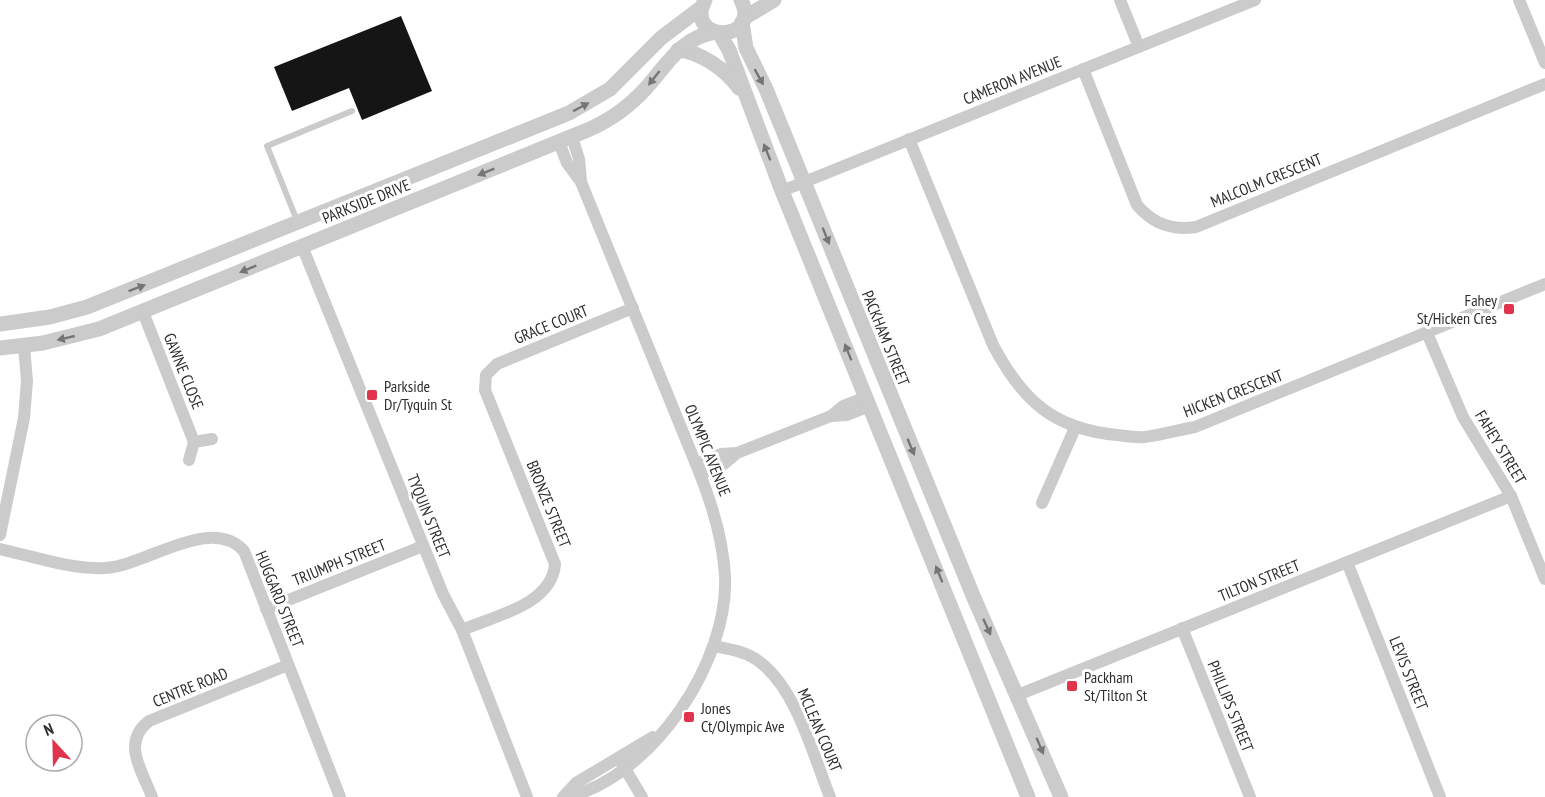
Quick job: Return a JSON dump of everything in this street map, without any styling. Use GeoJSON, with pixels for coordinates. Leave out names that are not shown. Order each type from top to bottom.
{"type":"FeatureCollection","features":[{"type":"Feature","properties":{"kind":"street","name":"PACKHAM STREET"},"geometry":{"type":"LineString","coordinates":[[741,0],[745,9],[743,20],[746,48],[766,88],[974,598],[1018,694],[1061,797]]}},
{"type":"Feature","properties":{"kind":"street","name":"PARKSIDE DRIVE"},"geometry":{"type":"LineString","coordinates":[[0,348],[76,336],[143,312],[565,140],[620,112],[646,87],[678,50],[693,38],[733,32],[743,20],[774,0]]}},
{"type":"Feature","properties":{"kind":"street"},"geometry":{"type":"LineString","coordinates":[[1120,0],[1139,47]]}},
{"type":"Feature","properties":{"kind":"street","name":"CAMERON AVENUE"},"geometry":{"type":"LineString","coordinates":[[782,191],[1255,0]]}},
{"type":"Feature","properties":{"kind":"street"},"geometry":{"type":"LineString","coordinates":[[1519,0],[1545,63]]}},
{"type":"Feature","properties":{"kind":"street","name":"PARKSIDE DRIVE"},"geometry":{"type":"LineString","coordinates":[[0,324],[20,323],[87,307],[557,119],[610,89],[662,38],[703,3]]}},
{"type":"Feature","properties":{"kind":"street"},"geometry":{"type":"LineString","coordinates":[[703,3],[703,22],[717,33],[729,50],[744,96],[782,191],[1028,797]]}},
{"type":"Feature","properties":{"kind":"street"},"geometry":{"type":"LineString","coordinates":[[678,50],[693,52],[722,71],[744,96]]}},
{"type":"Feature","properties":{"kind":"street","name":"MALCOLM CRESCENT"},"geometry":{"type":"LineString","coordinates":[[1083,69],[1137,205],[1153,221],[1171,228],[1184,229],[1545,84]]}},
{"type":"Feature","properties":{"kind":"street"},"geometry":{"type":"LineString","coordinates":[[557,119],[565,140]]}},
{"type":"Feature","properties":{"kind":"street","name":"HICKEN CRESCENT"},"geometry":{"type":"LineString","coordinates":[[909,139],[993,345],[1008,373],[1026,394],[1047,411],[1075,428],[1143,437],[1195,427],[1545,284]]}},
{"type":"Feature","properties":{"kind":"street","name":"OLYMPIC AVENUE"},"geometry":{"type":"LineString","coordinates":[[565,140],[578,154],[581,182],[714,511],[725,578],[714,645],[693,691],[662,731],[581,794],[568,797]]}},
{"type":"Feature","properties":{"kind":"street"},"geometry":{"type":"LineString","coordinates":[[296,224],[302,246]]}},
{"type":"Feature","properties":{"kind":"street","name":"TYQUIN STREET"},"geometry":{"type":"LineString","coordinates":[[302,246],[423,546],[443,594],[462,630],[527,797]]}},
{"type":"Feature","properties":{"kind":"street"},"geometry":{"type":"LineString","coordinates":[[219,256],[227,278]]}},
{"type":"Feature","properties":{"kind":"street","name":"GRACE COURT"},"geometry":{"type":"LineString","coordinates":[[486,375],[497,364],[633,308]]}},
{"type":"Feature","properties":{"kind":"street","name":"GAWNE CLOSE"},"geometry":{"type":"LineString","coordinates":[[143,312],[194,442]]}},
{"type":"Feature","properties":{"kind":"street"},"geometry":{"type":"LineString","coordinates":[[0,534],[24,418],[27,381],[20,323]]}},
{"type":"Feature","properties":{"kind":"street","name":"FAHEY STREET"},"geometry":{"type":"LineString","coordinates":[[1427,333],[1463,417],[1511,496],[1545,579]]}},
{"type":"Feature","properties":{"kind":"street","name":"BRONZE STREET"},"geometry":{"type":"LineString","coordinates":[[462,630],[541,594],[554,576],[555,564],[486,390],[486,375]]}},
{"type":"Feature","properties":{"kind":"street"},"geometry":{"type":"LineString","coordinates":[[698,469],[724,464],[737,453],[831,416],[843,406],[868,401],[889,393]]}},
{"type":"Feature","properties":{"kind":"street"},"geometry":{"type":"LineString","coordinates":[[1042,503],[1075,428]]}},
{"type":"Feature","properties":{"kind":"street"},"geometry":{"type":"LineString","coordinates":[[189,460],[194,442],[212,439]]}},
{"type":"Feature","properties":{"kind":"street","name":"TILTON STREET"},"geometry":{"type":"LineString","coordinates":[[1018,694],[1511,496]]}},
{"type":"Feature","properties":{"kind":"street","name":"HUGGARD STREET"},"geometry":{"type":"LineString","coordinates":[[0,549],[103,568],[122,566],[194,541],[223,537],[236,542],[244,551],[340,797]]}},
{"type":"Feature","properties":{"kind":"street","name":"TRIUMPH STREET"},"geometry":{"type":"LineString","coordinates":[[266,609],[423,546]]}},
{"type":"Feature","properties":{"kind":"street","name":"LEVIS STREET"},"geometry":{"type":"LineString","coordinates":[[1347,562],[1440,797]]}},
{"type":"Feature","properties":{"kind":"street","name":"PHILLIPS STREET"},"geometry":{"type":"LineString","coordinates":[[1182,628],[1250,797]]}},
{"type":"Feature","properties":{"kind":"street","name":"MCLEAN COURT"},"geometry":{"type":"LineString","coordinates":[[714,645],[739,651],[760,662],[777,679],[789,696],[830,797]]}},
{"type":"Feature","properties":{"kind":"street","name":"CENTRE ROAD"},"geometry":{"type":"LineString","coordinates":[[152,797],[135,752],[134,740],[139,729],[149,722],[288,665]]}},
{"type":"Feature","properties":{"kind":"street"},"geometry":{"type":"LineString","coordinates":[[992,706],[1018,694]]}},
{"type":"Feature","properties":{"kind":"street"},"geometry":{"type":"LineString","coordinates":[[621,763],[642,797]]}},
{"type":"Feature","properties":{"kind":"street","name":"OLYMPIC AVENUE"},"geometry":{"type":"LineString","coordinates":[[563,797],[576,783],[621,763]]}},
{"type":"Feature","properties":{"kind":"lane"},"geometry":{"type":"LineString","coordinates":[[296,224],[267,146],[352,111]]}},
{"type":"Feature","properties":{"kind":"building"},"geometry":{"type":"Polygon","coordinates":[[[401,16],[432,91],[362,120],[349,88],[292,111],[274,67],[401,16]]]}},
{"type":"Feature","properties":{"kind":"place","name":"Fahey St/Hicken Cres"},"geometry":{"type":"Point","coordinates":[1509,309]}},
{"type":"Feature","properties":{"kind":"place","name":"Parkside Dr/Tyquin St"},"geometry":{"type":"Point","coordinates":[372,395]}},
{"type":"Feature","properties":{"kind":"place","name":"Packham St/Tilton St"},"geometry":{"type":"Point","coordinates":[1072,686]}},
{"type":"Feature","properties":{"kind":"place","name":"Jones Ct/Olympic Ave"},"geometry":{"type":"Point","coordinates":[689,717]}}]}
